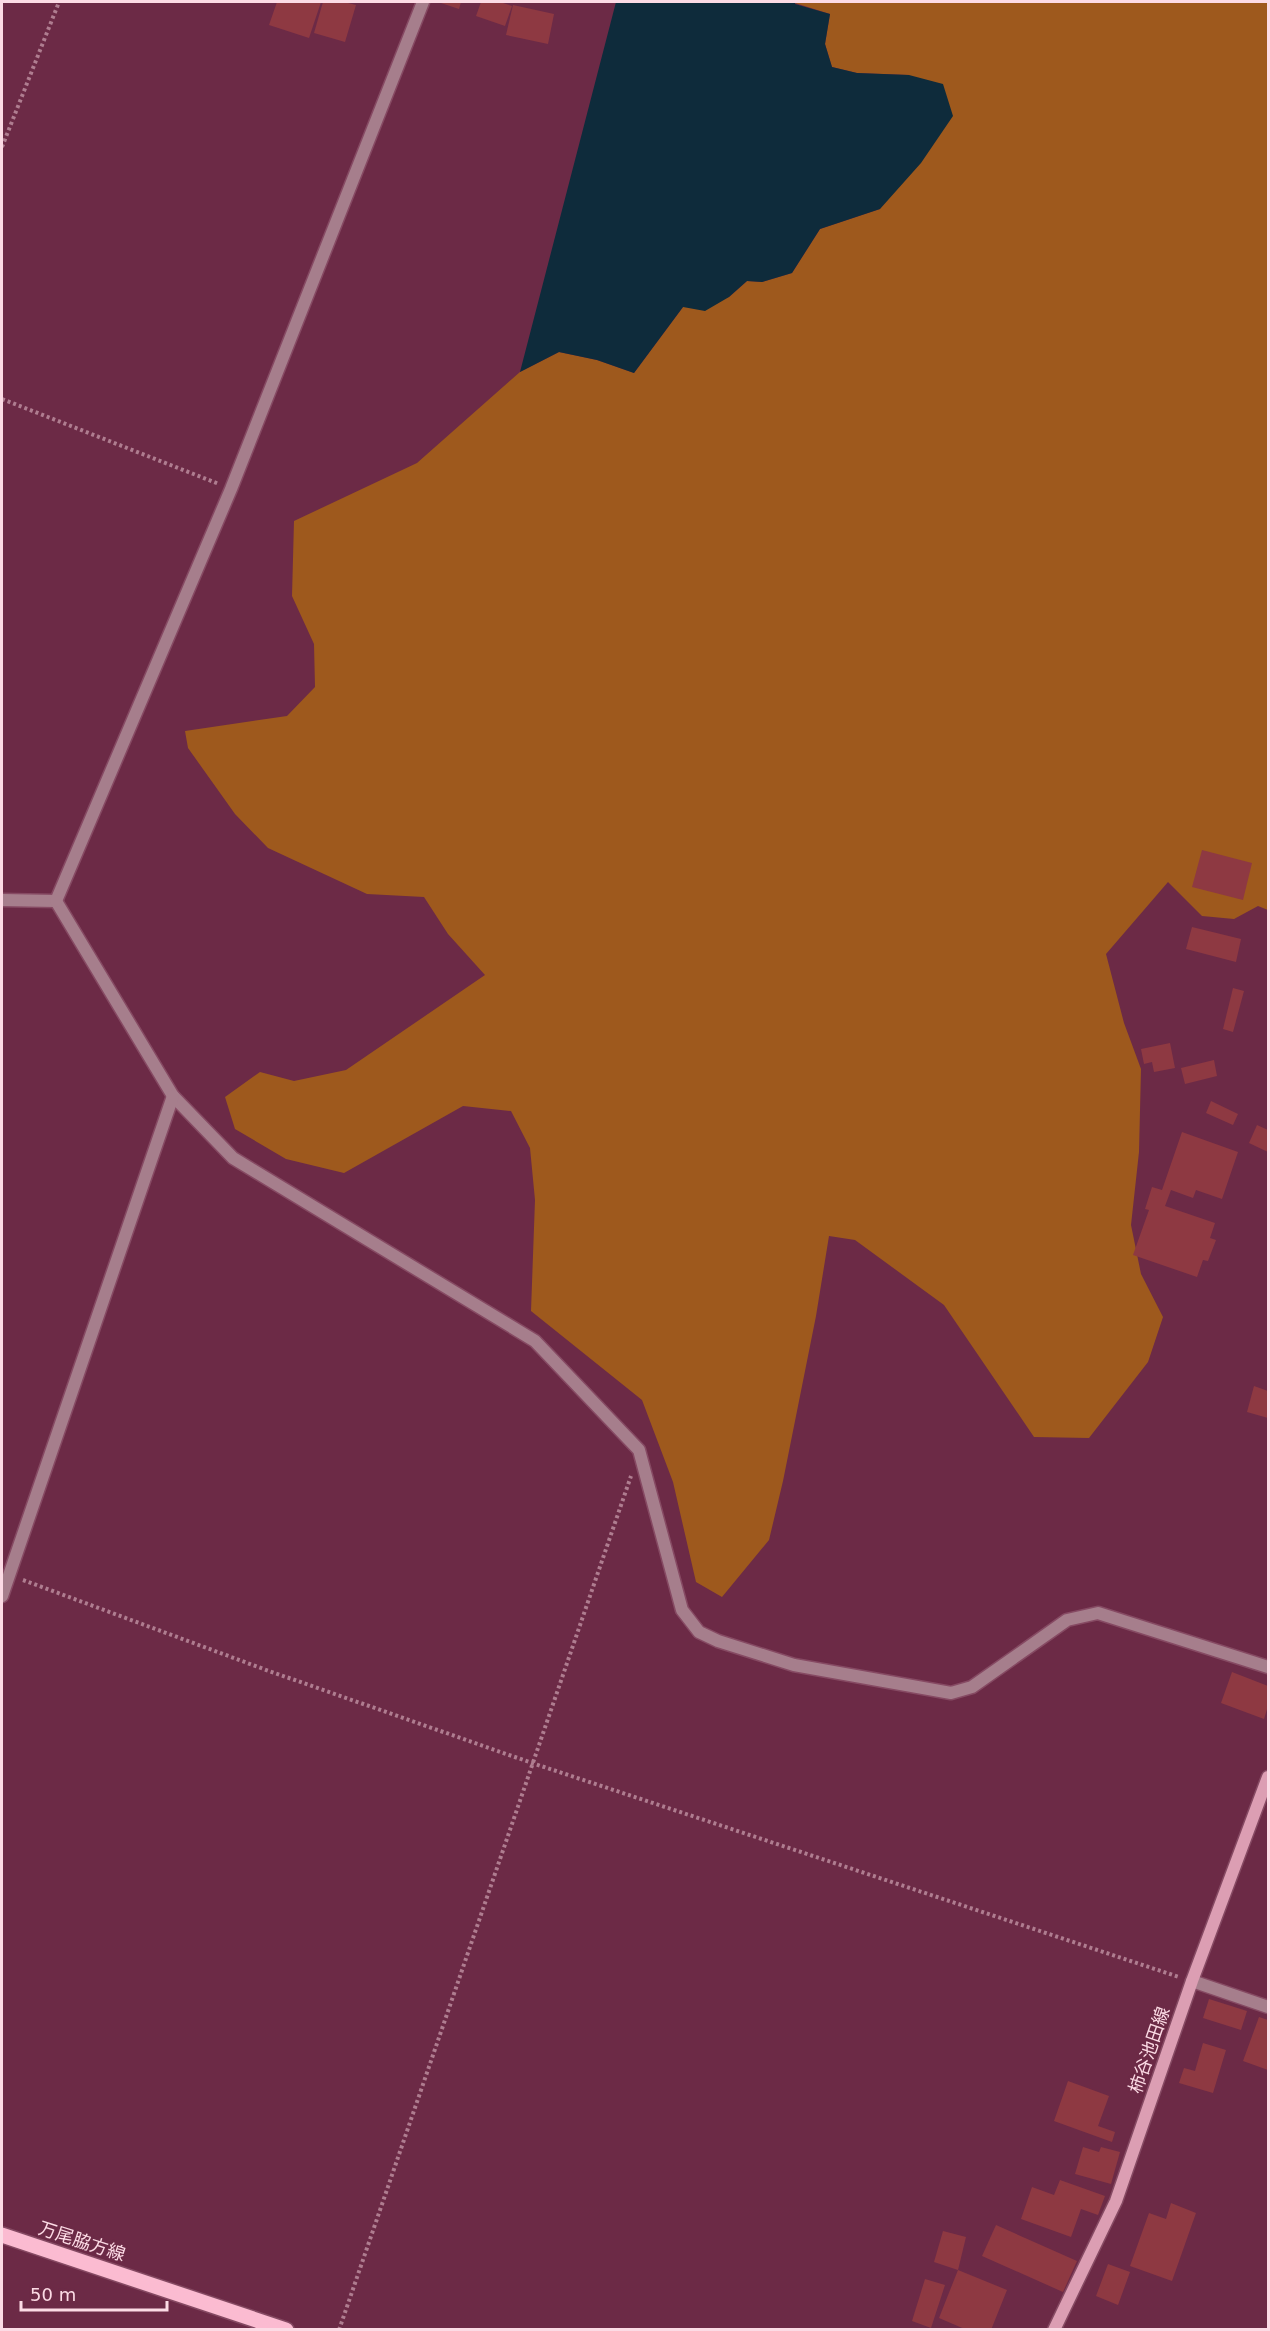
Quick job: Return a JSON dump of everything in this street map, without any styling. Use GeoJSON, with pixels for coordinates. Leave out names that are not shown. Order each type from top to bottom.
{"type":"FeatureCollection","features":[{"type":"Feature","properties":{"kind":"main road","name":"柿谷池田線"},"geometry":{"type":"LineString","coordinates":[[1054,2330],[1116,2201],[1192,1981],[1269,1777]]}},
{"type":"Feature","properties":{"kind":"main road","name":"万尾脇方線"},"geometry":{"type":"LineString","coordinates":[[2,2235],[286,2330]]}},
{"type":"Feature","properties":{"kind":"street"},"geometry":{"type":"LineString","coordinates":[[56,901],[231,489],[423,2]]}},
{"type":"Feature","properties":{"kind":"street"},"geometry":{"type":"LineString","coordinates":[[2,900],[56,901]]}},
{"type":"Feature","properties":{"kind":"street"},"geometry":{"type":"LineString","coordinates":[[56,901],[173,1096],[233,1158],[536,1341],[639,1450],[682,1610],[699,1632],[718,1641],[794,1665],[951,1693],[972,1686],[1067,1620],[1098,1613],[1269,1667]]}},
{"type":"Feature","properties":{"kind":"street"},"geometry":{"type":"LineString","coordinates":[[2,1596],[5,1574],[173,1096]]}},
{"type":"Feature","properties":{"kind":"street"},"geometry":{"type":"LineString","coordinates":[[1192,1981],[1269,2007]]}},
{"type":"Feature","properties":{"kind":"path"},"geometry":{"type":"LineString","coordinates":[[2,147],[59,2]]}},
{"type":"Feature","properties":{"kind":"path"},"geometry":{"type":"LineString","coordinates":[[2,399],[231,489]]}},
{"type":"Feature","properties":{"kind":"path"},"geometry":{"type":"LineString","coordinates":[[339,2330],[639,1450]]}},
{"type":"Feature","properties":{"kind":"path"},"geometry":{"type":"LineString","coordinates":[[5,1574],[269,1671],[532,1763],[1192,1981]]}},
{"type":"Feature","properties":{"kind":"shaded area"},"geometry":{"type":"Polygon","coordinates":[[[795,2],[1268,2],[1268,910],[1258,906],[1234,919],[1202,916],[1168,882],[1106,954],[1124,1023],[1141,1069],[1139,1152],[1131,1225],[1141,1274],[1163,1317],[1148,1362],[1089,1438],[1034,1437],[944,1305],[855,1240],[829,1236],[816,1316],[769,1540],[722,1597],[696,1582],[673,1482],[642,1400],[531,1311],[535,1200],[530,1148],[511,1111],[463,1106],[344,1173],[286,1159],[235,1129],[225,1097],[260,1072],[294,1081],[346,1070],[485,975],[448,934],[424,897],[367,894],[268,848],[235,814],[188,748],[185,731],[287,716],[315,687],[314,644],[292,596],[294,521],[417,463],[520,372],[559,352],[597,360],[634,373],[683,307],[729,297],[747,281],[762,282],[792,273],[820,229],[880,209],[909,75],[857,73],[832,67],[825,44],[830,14],[795,2]]]}},
{"type":"Feature","properties":{"kind":"water"},"geometry":{"type":"Polygon","coordinates":[[[616,2],[795,2],[795,4],[830,14],[825,44],[832,67],[857,73],[909,75],[943,84],[953,116],[921,163],[880,209],[820,229],[792,273],[762,282],[747,281],[729,297],[705,311],[683,307],[634,373],[597,360],[559,352],[520,372],[616,2]]]}},
{"type":"Feature","properties":{"kind":"building"},"geometry":{"type":"Polygon","coordinates":[[[277,2],[321,2],[309,38],[269,25],[277,2]]]}},
{"type":"Feature","properties":{"kind":"building"},"geometry":{"type":"Polygon","coordinates":[[[323,2],[344,2],[356,5],[345,42],[314,33],[323,2]]]}},
{"type":"Feature","properties":{"kind":"building"},"geometry":{"type":"Polygon","coordinates":[[[438,2],[461,2],[459,9],[438,2]]]}},
{"type":"Feature","properties":{"kind":"building"},"geometry":{"type":"Polygon","coordinates":[[[481,2],[500,2],[512,6],[505,26],[476,16],[481,2]]]}},
{"type":"Feature","properties":{"kind":"building"},"geometry":{"type":"Polygon","coordinates":[[[513,5],[554,14],[548,44],[506,35],[513,5]]]}},
{"type":"Feature","properties":{"kind":"building"},"geometry":{"type":"Polygon","coordinates":[[[1202,850],[1252,863],[1243,900],[1192,887],[1202,850]]]}},
{"type":"Feature","properties":{"kind":"building"},"geometry":{"type":"Polygon","coordinates":[[[1192,927],[1241,939],[1236,962],[1186,949],[1192,927]]]}},
{"type":"Feature","properties":{"kind":"building"},"geometry":{"type":"Polygon","coordinates":[[[1233,988],[1244,991],[1233,1032],[1223,1029],[1233,988]]]}},
{"type":"Feature","properties":{"kind":"building"},"geometry":{"type":"Polygon","coordinates":[[[1170,1043],[1175,1068],[1154,1072],[1152,1062],[1144,1064],[1141,1049],[1170,1043]]]}},
{"type":"Feature","properties":{"kind":"building"},"geometry":{"type":"Polygon","coordinates":[[[1214,1060],[1217,1076],[1185,1084],[1181,1068],[1214,1060]]]}},
{"type":"Feature","properties":{"kind":"building"},"geometry":{"type":"Polygon","coordinates":[[[1211,1101],[1238,1114],[1233,1125],[1206,1113],[1211,1101]]]}},
{"type":"Feature","properties":{"kind":"building"},"geometry":{"type":"Polygon","coordinates":[[[1257,1125],[1268,1130],[1268,1152],[1249,1143],[1257,1125]]]}},
{"type":"Feature","properties":{"kind":"building"},"geometry":{"type":"Polygon","coordinates":[[[1182,1132],[1238,1152],[1222,1199],[1196,1190],[1193,1198],[1171,1190],[1165,1206],[1215,1223],[1210,1238],[1216,1240],[1208,1261],[1203,1260],[1197,1277],[1133,1255],[1149,1210],[1145,1209],[1152,1187],[1162,1190],[1182,1132]]]}},
{"type":"Feature","properties":{"kind":"building"},"geometry":{"type":"Polygon","coordinates":[[[1254,1386],[1268,1391],[1268,1418],[1247,1412],[1254,1386]]]}},
{"type":"Feature","properties":{"kind":"building"},"geometry":{"type":"Polygon","coordinates":[[[1232,1672],[1268,1686],[1268,1706],[1264,1719],[1221,1703],[1232,1672]]]}},
{"type":"Feature","properties":{"kind":"building"},"geometry":{"type":"Polygon","coordinates":[[[1209,1999],[1247,2011],[1241,2030],[1203,2018],[1209,1999]]]}},
{"type":"Feature","properties":{"kind":"building"},"geometry":{"type":"Polygon","coordinates":[[[1259,2017],[1268,2020],[1268,2070],[1243,2061],[1259,2017]]]}},
{"type":"Feature","properties":{"kind":"building"},"geometry":{"type":"Polygon","coordinates":[[[1203,2043],[1226,2050],[1213,2093],[1179,2083],[1184,2068],[1195,2071],[1203,2043]]]}},
{"type":"Feature","properties":{"kind":"building"},"geometry":{"type":"Polygon","coordinates":[[[1068,2081],[1109,2096],[1098,2126],[1115,2132],[1112,2142],[1054,2121],[1068,2081]]]}},
{"type":"Feature","properties":{"kind":"building"},"geometry":{"type":"Polygon","coordinates":[[[1083,2147],[1099,2152],[1101,2147],[1120,2152],[1111,2184],[1075,2174],[1083,2147]]]}},
{"type":"Feature","properties":{"kind":"building"},"geometry":{"type":"Polygon","coordinates":[[[1060,2180],[1105,2196],[1098,2215],[1081,2209],[1071,2237],[1021,2219],[1032,2187],[1054,2195],[1060,2180]]]}},
{"type":"Feature","properties":{"kind":"building"},"geometry":{"type":"Polygon","coordinates":[[[1171,2203],[1196,2213],[1172,2281],[1130,2266],[1149,2213],[1166,2219],[1171,2203]]]}},
{"type":"Feature","properties":{"kind":"building"},"geometry":{"type":"Polygon","coordinates":[[[996,2225],[1077,2261],[1063,2292],[982,2256],[996,2225]]]}},
{"type":"Feature","properties":{"kind":"building"},"geometry":{"type":"Polygon","coordinates":[[[943,2231],[966,2237],[958,2270],[934,2262],[943,2231]]]}},
{"type":"Feature","properties":{"kind":"building"},"geometry":{"type":"Polygon","coordinates":[[[1108,2264],[1130,2272],[1118,2305],[1096,2296],[1108,2264]]]}},
{"type":"Feature","properties":{"kind":"building"},"geometry":{"type":"Polygon","coordinates":[[[958,2270],[1007,2290],[991,2330],[967,2330],[939,2318],[958,2270]]]}},
{"type":"Feature","properties":{"kind":"building"},"geometry":{"type":"Polygon","coordinates":[[[925,2279],[945,2285],[931,2328],[912,2321],[925,2279]]]}}]}
